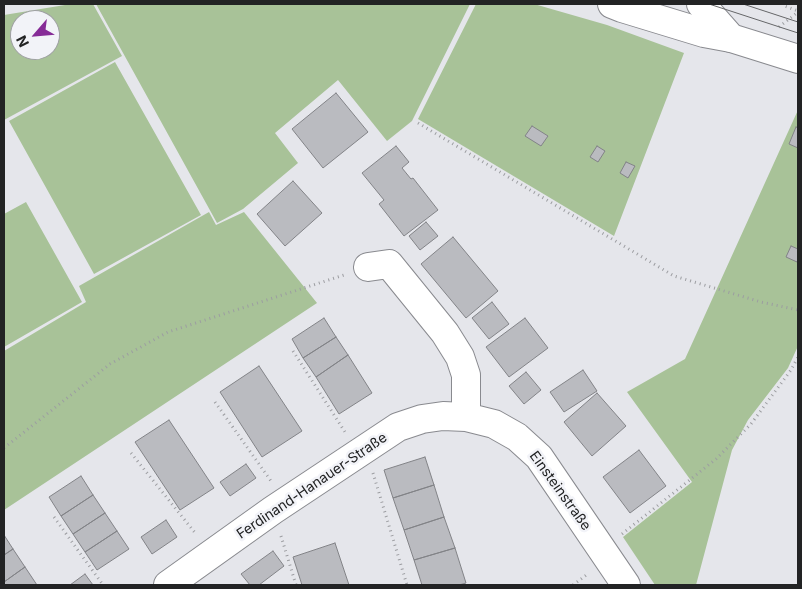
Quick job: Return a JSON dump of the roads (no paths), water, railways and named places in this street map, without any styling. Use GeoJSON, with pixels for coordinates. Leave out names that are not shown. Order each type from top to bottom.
{"type":"FeatureCollection","features":[{"type":"Feature","properties":{"kind":"street"},"geometry":{"type":"LineString","coordinates":[[612,4],[704,33],[731,38],[798,59]]}},
{"type":"Feature","properties":{"kind":"street"},"geometry":{"type":"LineString","coordinates":[[701,4],[731,38]]}},
{"type":"Feature","properties":{"kind":"street"},"geometry":{"type":"LineString","coordinates":[[368,267],[389,264],[445,333],[460,357],[466,375],[466,417]]}},
{"type":"Feature","properties":{"kind":"street","name":"Ferdinand-Hanauer-Straße"},"geometry":{"type":"LineString","coordinates":[[168,585],[331,471],[398,427],[422,419],[443,416],[466,417]]}},
{"type":"Feature","properties":{"kind":"street","name":"Einsteinstraße"},"geometry":{"type":"LineString","coordinates":[[466,417],[494,424],[517,437],[539,456],[626,585]]}},
{"type":"Feature","properties":{"kind":"tram line"},"geometry":{"type":"LineString","coordinates":[[709,4],[798,33]]}},
{"type":"Feature","properties":{"kind":"tram line"},"geometry":{"type":"LineString","coordinates":[[743,4],[798,22]]}}]}
